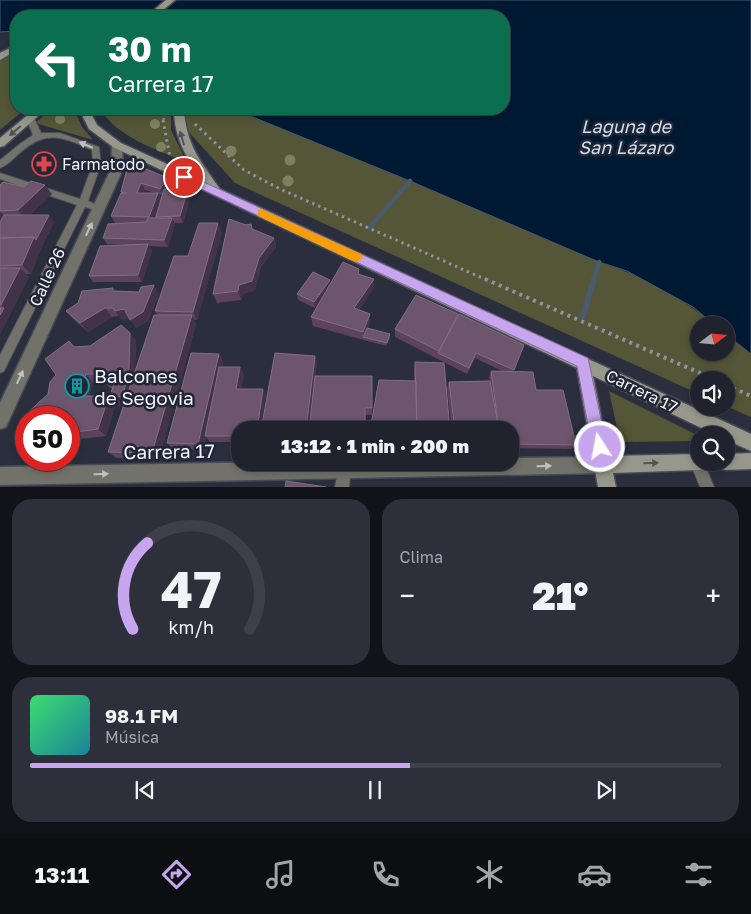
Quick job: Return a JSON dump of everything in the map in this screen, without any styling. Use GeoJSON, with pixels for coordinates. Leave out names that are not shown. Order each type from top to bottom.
{"type":"FeatureCollection","features":[{"type":"Feature","properties":{"kind":"main road"},"geometry":{"type":"LineString","coordinates":[[158,10],[171,0]]}},
{"type":"Feature","properties":{"kind":"main road"},"geometry":{"type":"LineString","coordinates":[[0,144],[34,115]]}},
{"type":"Feature","properties":{"kind":"main road","name":"Carrera 17"},"geometry":{"type":"LineString","coordinates":[[87,115],[93,127],[117,145],[583,362],[751,443]]}},
{"type":"Feature","properties":{"kind":"main road"},"geometry":{"type":"LineString","coordinates":[[179,115],[180,134],[185,148],[217,193]]}},
{"type":"Feature","properties":{"kind":"main road"},"geometry":{"type":"LineString","coordinates":[[583,362],[607,486]]}},
{"type":"Feature","properties":{"kind":"main road"},"geometry":{"type":"LineString","coordinates":[[735,462],[751,461]]}},
{"type":"Feature","properties":{"kind":"main road","name":"Carrera 17"},"geometry":{"type":"LineString","coordinates":[[603,464],[690,462]]}},
{"type":"Feature","properties":{"kind":"street","name":"Calle 26"},"geometry":{"type":"LineString","coordinates":[[0,421],[117,169],[117,145]]}},
{"type":"Feature","properties":{"kind":"street","name":"Carrera 17"},"geometry":{"type":"LineString","coordinates":[[519,466],[603,464]]}},
{"type":"Feature","properties":{"kind":"street","name":"Carrera 17"},"geometry":{"type":"LineString","coordinates":[[0,476],[246,471]]}},
{"type":"Feature","properties":{"kind":"lane"},"geometry":{"type":"LineString","coordinates":[[30,118],[38,136]]}},
{"type":"Feature","properties":{"kind":"lane"},"geometry":{"type":"LineString","coordinates":[[0,165],[38,136],[68,138],[96,149],[97,164],[83,202],[0,367]]}},
{"type":"Feature","properties":{"kind":"lane"},"geometry":{"type":"LineString","coordinates":[[0,176],[98,208]]}},
{"type":"Feature","properties":{"kind":"lane"},"geometry":{"type":"LineString","coordinates":[[342,486],[344,471]]}},
{"type":"Feature","properties":{"kind":"lane"},"geometry":{"type":"LineString","coordinates":[[702,471],[708,486]]}},
{"type":"Feature","properties":{"kind":"path"},"geometry":{"type":"LineString","coordinates":[[163,115],[164,132],[170,158]]}},
{"type":"Feature","properties":{"kind":"path"},"geometry":{"type":"LineString","coordinates":[[193,117],[195,125],[244,170],[358,224],[696,371]]}},
{"type":"Feature","properties":{"kind":"path"},"geometry":{"type":"LineString","coordinates":[[735,388],[751,396]]}},
{"type":"Feature","properties":{"kind":"green space"},"geometry":{"type":"Polygon","coordinates":[[[10,56],[10,115],[18,115],[0,130],[0,60],[10,56]]]}},
{"type":"Feature","properties":{"kind":"green space"},"geometry":{"type":"Polygon","coordinates":[[[45,115],[77,115],[82,127],[93,140],[35,123],[45,115]]]}},
{"type":"Feature","properties":{"kind":"green space"},"geometry":{"type":"Polygon","coordinates":[[[104,115],[171,115],[171,130],[187,163],[139,142],[104,115]]]}},
{"type":"Feature","properties":{"kind":"green space"},"geometry":{"type":"Polygon","coordinates":[[[185,115],[248,115],[410,181],[599,262],[630,273],[660,288],[703,316],[690,316],[690,361],[735,361],[735,341],[751,354],[751,417],[735,410],[735,371],[690,371],[690,390],[235,183],[186,129],[185,115]]]}},
{"type":"Feature","properties":{"kind":"green space"},"geometry":{"type":"Polygon","coordinates":[[[609,391],[690,432],[690,441],[620,442],[609,391]]]}},
{"type":"Feature","properties":{"kind":"water","name":"Laguna de San Lázaro"},"geometry":{"type":"Polygon","coordinates":[[[0,0],[751,0],[751,354],[735,341],[735,316],[704,316],[693,307],[627,271],[599,262],[410,181],[248,115],[510,115],[510,10],[10,10],[10,31],[0,32],[0,0]]]}},
{"type":"Feature","properties":{"kind":"building"},"geometry":{"type":"Polygon","coordinates":[[[134,164],[168,178],[160,189],[141,183],[137,193],[158,193],[149,217],[111,216],[121,193],[126,193],[121,192],[127,169],[134,164]]]}},
{"type":"Feature","properties":{"kind":"building"},"geometry":{"type":"Polygon","coordinates":[[[31,181],[45,185],[18,210],[0,211],[0,185],[3,182],[24,187],[31,181]]]}},
{"type":"Feature","properties":{"kind":"building"},"geometry":{"type":"Polygon","coordinates":[[[164,189],[188,189],[180,216],[156,217],[164,189]]]}},
{"type":"Feature","properties":{"kind":"building"},"geometry":{"type":"Polygon","coordinates":[[[4,215],[49,215],[36,240],[34,237],[0,238],[0,222],[4,215]]]}},
{"type":"Feature","properties":{"kind":"building"},"geometry":{"type":"Polygon","coordinates":[[[148,218],[172,218],[164,240],[103,238],[108,224],[146,222],[148,218]]]}},
{"type":"Feature","properties":{"kind":"building"},"geometry":{"type":"Polygon","coordinates":[[[229,219],[246,225],[251,224],[252,229],[274,238],[259,258],[252,281],[239,285],[238,291],[213,294],[229,219]]]}},
{"type":"Feature","properties":{"kind":"building"},"geometry":{"type":"Polygon","coordinates":[[[199,223],[218,223],[193,312],[155,311],[174,256],[188,256],[199,223]]]}},
{"type":"Feature","properties":{"kind":"building"},"geometry":{"type":"Polygon","coordinates":[[[34,237],[22,265],[0,266],[0,238],[34,237]]]}},
{"type":"Feature","properties":{"kind":"building"},"geometry":{"type":"Polygon","coordinates":[[[148,244],[138,275],[89,276],[100,246],[148,244]]]}},
{"type":"Feature","properties":{"kind":"building"},"geometry":{"type":"Polygon","coordinates":[[[343,262],[359,269],[358,274],[374,279],[354,308],[370,314],[363,332],[311,317],[343,262]]]}},
{"type":"Feature","properties":{"kind":"building"},"geometry":{"type":"Polygon","coordinates":[[[0,268],[20,268],[1,305],[0,305],[0,268]]]}},
{"type":"Feature","properties":{"kind":"building"},"geometry":{"type":"Polygon","coordinates":[[[313,272],[330,280],[314,302],[297,294],[313,272]]]}},
{"type":"Feature","properties":{"kind":"building"},"geometry":{"type":"Polygon","coordinates":[[[154,285],[143,312],[130,320],[124,309],[115,311],[113,308],[105,308],[80,323],[66,311],[78,303],[82,291],[113,288],[113,291],[139,292],[141,287],[154,285]]]}},
{"type":"Feature","properties":{"kind":"building"},"geometry":{"type":"Polygon","coordinates":[[[416,295],[458,314],[439,351],[395,329],[416,295]]]}},
{"type":"Feature","properties":{"kind":"building"},"geometry":{"type":"Polygon","coordinates":[[[459,314],[524,345],[514,370],[476,353],[469,368],[438,353],[459,314]]]}},
{"type":"Feature","properties":{"kind":"building"},"geometry":{"type":"Polygon","coordinates":[[[154,315],[192,315],[152,453],[108,452],[154,315]]]}},
{"type":"Feature","properties":{"kind":"building","name":"Balcones de Segovia"},"geometry":{"type":"Polygon","coordinates":[[[121,325],[130,333],[129,368],[123,396],[108,399],[98,429],[80,431],[80,406],[35,406],[48,394],[50,382],[56,375],[45,359],[69,341],[74,347],[90,346],[121,325]],[[86,374],[78,396],[110,396],[115,381],[103,381],[105,374],[86,374]]]}},
{"type":"Feature","properties":{"kind":"building"},"geometry":{"type":"Polygon","coordinates":[[[367,328],[390,334],[387,343],[363,337],[367,328]]]}},
{"type":"Feature","properties":{"kind":"building"},"geometry":{"type":"Polygon","coordinates":[[[191,353],[219,354],[198,444],[167,443],[191,353]]]}},
{"type":"Feature","properties":{"kind":"building"},"geometry":{"type":"Polygon","coordinates":[[[275,353],[315,356],[307,421],[263,421],[275,353]]]}},
{"type":"Feature","properties":{"kind":"building"},"geometry":{"type":"Polygon","coordinates":[[[415,362],[444,363],[449,421],[417,421],[415,362]]]}},
{"type":"Feature","properties":{"kind":"building"},"geometry":{"type":"Polygon","coordinates":[[[219,367],[240,367],[236,389],[263,389],[258,421],[231,421],[231,436],[205,436],[219,367]]]}},
{"type":"Feature","properties":{"kind":"building"},"geometry":{"type":"Polygon","coordinates":[[[491,371],[533,372],[536,390],[563,390],[576,445],[519,444],[519,421],[498,421],[491,371]]]}},
{"type":"Feature","properties":{"kind":"building"},"geometry":{"type":"Polygon","coordinates":[[[315,376],[372,376],[372,408],[365,408],[365,421],[310,421],[315,376]]]}},
{"type":"Feature","properties":{"kind":"building"},"geometry":{"type":"Polygon","coordinates":[[[379,380],[416,381],[417,421],[372,421],[379,380]]]}},
{"type":"Feature","properties":{"kind":"building"},"geometry":{"type":"Polygon","coordinates":[[[490,381],[497,421],[454,421],[449,382],[490,381]]]}},
{"type":"Feature","properties":{"kind":"building"},"geometry":{"type":"Polygon","coordinates":[[[286,481],[326,487],[285,487],[286,481]]]}},
{"type":"Feature","properties":{"kind":"waterway"},"geometry":{"type":"LineString","coordinates":[[369,228],[410,181]]}},
{"type":"Feature","properties":{"kind":"waterway"},"geometry":{"type":"LineString","coordinates":[[594,280],[599,262]]}},
{"type":"Feature","properties":{"kind":"waterway"},"geometry":{"type":"LineString","coordinates":[[583,316],[594,279]]}},
{"type":"Feature","properties":{"kind":"slow traffic"},"geometry":{"type":"LineString","coordinates":[[261,213],[357,258]]}},
{"type":"Feature","properties":{"kind":"place","name":"Farmatodo"},"geometry":{"type":"Point","coordinates":[44,164]}},
{"type":"Feature","properties":{"kind":"place","name":"Balcones de Segovia"},"geometry":{"type":"Point","coordinates":[77,386]}},
{"type":"Feature","properties":{"kind":"route"},"geometry":{"type":"LineString","coordinates":[[184,177],[583,362],[600,447]]}}]}
